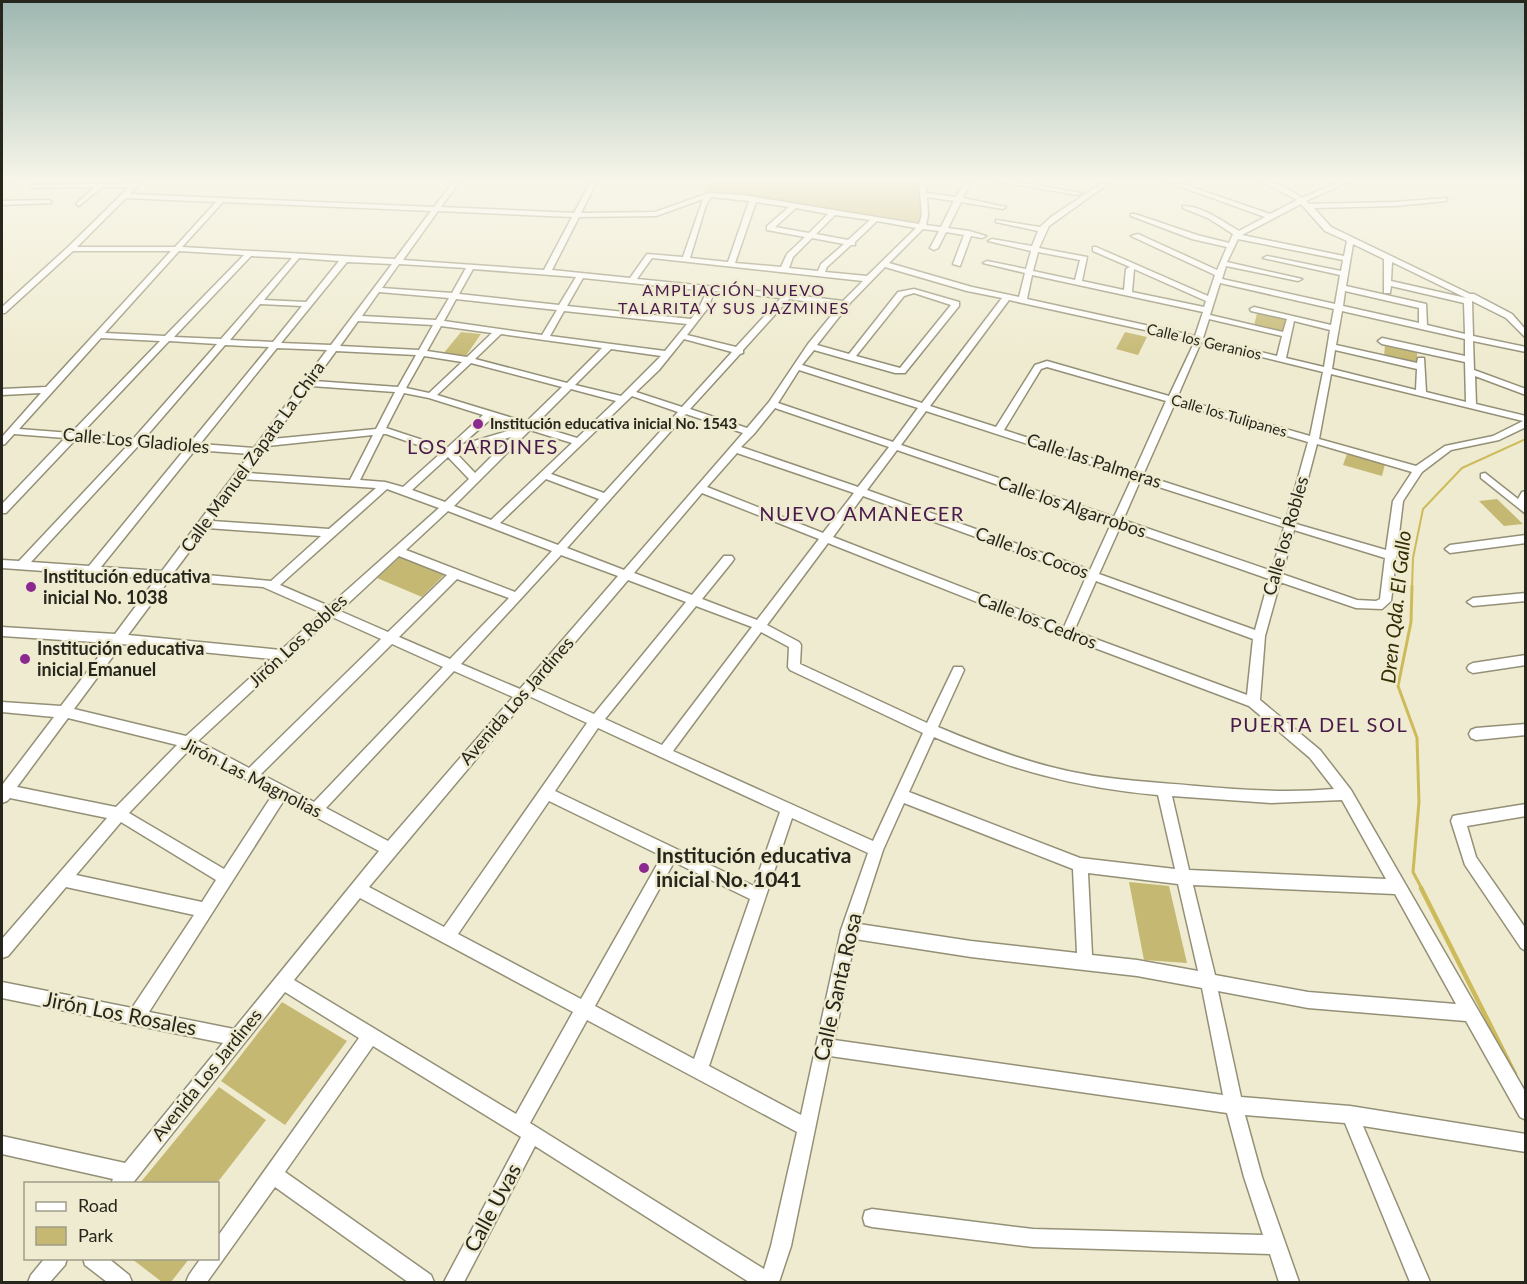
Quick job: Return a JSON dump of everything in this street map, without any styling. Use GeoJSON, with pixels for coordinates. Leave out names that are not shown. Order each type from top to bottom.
{"type":"FeatureCollection","features":[{"type":"Feature","properties":{"kind":"street"},"geometry":{"type":"LineString","coordinates":[[2,311],[79,241]]}},
{"type":"Feature","properties":{"kind":"street"},"geometry":{"type":"LineString","coordinates":[[2,442],[182,241]]}},
{"type":"Feature","properties":{"kind":"street","name":"Calle Manuel Zapata La Chira"},"geometry":{"type":"LineString","coordinates":[[3,792],[206,524],[413,241]]}},
{"type":"Feature","properties":{"kind":"street"},"geometry":{"type":"LineString","coordinates":[[547,272],[563,241]]}},
{"type":"Feature","properties":{"kind":"street"},"geometry":{"type":"LineString","coordinates":[[686,259],[692,241]]}},
{"type":"Feature","properties":{"kind":"street"},"geometry":{"type":"LineString","coordinates":[[731,264],[738,241]]}},
{"type":"Feature","properties":{"kind":"street"},"geometry":{"type":"LineString","coordinates":[[784,270],[790,256],[805,241]]}},
{"type":"Feature","properties":{"kind":"street"},"geometry":{"type":"LineString","coordinates":[[840,241],[852,243]]}},
{"type":"Feature","properties":{"kind":"street","name":"Avenida Los Jardines"},"geometry":{"type":"LineString","coordinates":[[124,1178],[390,849],[523,692],[751,432],[773,404],[797,366],[845,304],[907,241]]}},
{"type":"Feature","properties":{"kind":"street"},"geometry":{"type":"LineString","coordinates":[[934,248],[938,241]]}},
{"type":"Feature","properties":{"kind":"street"},"geometry":{"type":"LineString","coordinates":[[957,264],[966,241]]}},
{"type":"Feature","properties":{"kind":"street"},"geometry":{"type":"LineString","coordinates":[[1022,301],[1039,241]]}},
{"type":"Feature","properties":{"kind":"street"},"geometry":{"type":"LineString","coordinates":[[1145,241],[1218,277],[1258,290],[1526,350]]}},
{"type":"Feature","properties":{"kind":"street"},"geometry":{"type":"LineString","coordinates":[[1212,241],[1230,245]]}},
{"type":"Feature","properties":{"kind":"street"},"geometry":{"type":"LineString","coordinates":[[1066,633],[1172,400],[1197,341],[1205,313],[1233,241]]}},
{"type":"Feature","properties":{"kind":"street"},"geometry":{"type":"LineString","coordinates":[[1262,241],[1347,259]]}},
{"type":"Feature","properties":{"kind":"street"},"geometry":{"type":"LineString","coordinates":[[1350,241],[1509,316],[1526,336]]}},
{"type":"Feature","properties":{"kind":"street","name":"Calle los Robles"},"geometry":{"type":"LineString","coordinates":[[1253,702],[1259,636],[1288,525],[1314,441],[1350,241]]}},
{"type":"Feature","properties":{"kind":"street"},"geometry":{"type":"LineString","coordinates":[[992,242],[1084,259],[1078,282]]}},
{"type":"Feature","properties":{"kind":"street"},"geometry":{"type":"LineString","coordinates":[[820,274],[824,266],[852,243]]}},
{"type":"Feature","properties":{"kind":"street"},"geometry":{"type":"LineString","coordinates":[[1264,272],[1271,243]]}},
{"type":"Feature","properties":{"kind":"street"},"geometry":{"type":"LineString","coordinates":[[71,249],[175,249],[296,258],[471,266],[788,296],[845,304]]}},
{"type":"Feature","properties":{"kind":"street"},"geometry":{"type":"LineString","coordinates":[[1096,249],[1210,300]]}},
{"type":"Feature","properties":{"kind":"street"},"geometry":{"type":"LineString","coordinates":[[2,510],[248,255]]}},
{"type":"Feature","properties":{"kind":"street"},"geometry":{"type":"LineString","coordinates":[[632,281],[650,256],[869,279]]}},
{"type":"Feature","properties":{"kind":"street"},"geometry":{"type":"LineString","coordinates":[[22,565],[136,442],[296,258]]}},
{"type":"Feature","properties":{"kind":"street"},"geometry":{"type":"LineString","coordinates":[[1268,258],[1345,274]]}},
{"type":"Feature","properties":{"kind":"street"},"geometry":{"type":"LineString","coordinates":[[1387,298],[1388,259]]}},
{"type":"Feature","properties":{"kind":"street"},"geometry":{"type":"LineString","coordinates":[[92,570],[344,260]]}},
{"type":"Feature","properties":{"kind":"street"},"geometry":{"type":"LineString","coordinates":[[987,263],[1128,293],[1287,335]]}},
{"type":"Feature","properties":{"kind":"street"},"geometry":{"type":"LineString","coordinates":[[1223,263],[1298,279]]}},
{"type":"Feature","properties":{"kind":"street","name":"Calle los Geranios"},"geometry":{"type":"LineString","coordinates":[[884,264],[1006,298],[1421,392],[1526,421]]}},
{"type":"Feature","properties":{"kind":"street"},"geometry":{"type":"LineString","coordinates":[[1295,298],[1302,265]]}},
{"type":"Feature","properties":{"kind":"street"},"geometry":{"type":"LineString","coordinates":[[353,484],[437,323],[471,266]]}},
{"type":"Feature","properties":{"kind":"street"},"geometry":{"type":"LineString","coordinates":[[1128,293],[1130,269]]}},
{"type":"Feature","properties":{"kind":"street"},"geometry":{"type":"LineString","coordinates":[[545,336],[581,275]]}},
{"type":"Feature","properties":{"kind":"street"},"geometry":{"type":"LineString","coordinates":[[1388,283],[1470,299]]}},
{"type":"Feature","properties":{"kind":"street"},"geometry":{"type":"LineString","coordinates":[[1343,288],[1423,306]]}},
{"type":"Feature","properties":{"kind":"street"},"geometry":{"type":"LineString","coordinates":[[494,524],[627,396],[667,354],[693,322],[712,289]]}},
{"type":"Feature","properties":{"kind":"street"},"geometry":{"type":"LineString","coordinates":[[378,290],[693,322]]}},
{"type":"Feature","properties":{"kind":"street"},"geometry":{"type":"LineString","coordinates":[[1250,326],[1258,290]]}},
{"type":"Feature","properties":{"kind":"street"},"geometry":{"type":"LineString","coordinates":[[812,346],[851,357],[902,371],[956,304],[914,291],[901,294],[851,357]]}},
{"type":"Feature","properties":{"kind":"street"},"geometry":{"type":"LineString","coordinates":[[1423,326],[1424,291]]}},
{"type":"Feature","properties":{"kind":"street"},"geometry":{"type":"LineString","coordinates":[[315,810],[517,597],[788,296]]}},
{"type":"Feature","properties":{"kind":"street"},"geometry":{"type":"LineString","coordinates":[[664,753],[1006,298]]}},
{"type":"Feature","properties":{"kind":"street"},"geometry":{"type":"LineString","coordinates":[[1470,299],[1471,405]]}},
{"type":"Feature","properties":{"kind":"street"},"geometry":{"type":"LineString","coordinates":[[258,302],[308,304]]}},
{"type":"Feature","properties":{"kind":"street"},"geometry":{"type":"LineString","coordinates":[[1254,309],[1334,328]]}},
{"type":"Feature","properties":{"kind":"street"},"geometry":{"type":"LineString","coordinates":[[356,318],[437,323],[667,354]]}},
{"type":"Feature","properties":{"kind":"street"},"geometry":{"type":"LineString","coordinates":[[1281,359],[1291,318]]}},
{"type":"Feature","properties":{"kind":"street"},"geometry":{"type":"LineString","coordinates":[[1381,358],[1384,318]]}},
{"type":"Feature","properties":{"kind":"street"},"geometry":{"type":"LineString","coordinates":[[431,396],[500,331]]}},
{"type":"Feature","properties":{"kind":"street"},"geometry":{"type":"LineString","coordinates":[[100,335],[421,353],[469,360],[569,386],[687,410],[751,432]]}},
{"type":"Feature","properties":{"kind":"street"},"geometry":{"type":"LineString","coordinates":[[682,336],[740,351]]}},
{"type":"Feature","properties":{"kind":"street"},"geometry":{"type":"LineString","coordinates":[[1382,341],[1470,360]]}},
{"type":"Feature","properties":{"kind":"street","name":"Jirón Los Robles"},"geometry":{"type":"LineString","coordinates":[[2,950],[119,814],[188,742],[447,506],[609,346]]}},
{"type":"Feature","properties":{"kind":"street"},"geometry":{"type":"LineString","coordinates":[[1331,346],[1421,367]]}},
{"type":"Feature","properties":{"kind":"street"},"geometry":{"type":"LineString","coordinates":[[1420,349],[1421,392]]}},
{"type":"Feature","properties":{"kind":"street","name":"Calle los Tulipanes"},"geometry":{"type":"LineString","coordinates":[[999,431],[1040,365],[1053,365],[1418,470]]}},
{"type":"Feature","properties":{"kind":"street","name":"Calle las Palmeras"},"geometry":{"type":"LineString","coordinates":[[797,366],[1288,525],[1392,556]]}},
{"type":"Feature","properties":{"kind":"street"},"geometry":{"type":"LineString","coordinates":[[1470,371],[1526,392]]}},
{"type":"Feature","properties":{"kind":"street"},"geometry":{"type":"LineString","coordinates":[[308,383],[401,390],[431,396],[527,429],[580,442]]}},
{"type":"Feature","properties":{"kind":"street"},"geometry":{"type":"LineString","coordinates":[[2,392],[50,390]]}},
{"type":"Feature","properties":{"kind":"street","name":"Calle los Algarrobos"},"geometry":{"type":"LineString","coordinates":[[773,404],[1356,604],[1372,607],[1385,601],[1392,556]]}},
{"type":"Feature","properties":{"kind":"street"},"geometry":{"type":"LineString","coordinates":[[405,491],[489,415]]}},
{"type":"Feature","properties":{"kind":"street"},"geometry":{"type":"LineString","coordinates":[[1392,556],[1398,501],[1418,470],[1448,448],[1496,438],[1526,421]]}},
{"type":"Feature","properties":{"kind":"street"},"geometry":{"type":"LineString","coordinates":[[449,452],[527,429]]}},
{"type":"Feature","properties":{"kind":"street"},"geometry":{"type":"LineString","coordinates":[[382,430],[449,452],[474,478]]}},
{"type":"Feature","properties":{"kind":"street","name":"Calle Los Gladioles"},"geometry":{"type":"LineString","coordinates":[[13,431],[194,446],[262,447],[382,430]]}},
{"type":"Feature","properties":{"kind":"street","name":"Calle los Cocos"},"geometry":{"type":"LineString","coordinates":[[736,449],[1093,574],[1259,636]]}},
{"type":"Feature","properties":{"kind":"street"},"geometry":{"type":"LineString","coordinates":[[545,475],[606,498]]}},
{"type":"Feature","properties":{"kind":"street"},"geometry":{"type":"LineString","coordinates":[[240,476],[385,485],[447,506],[758,625],[795,645],[794,667],[929,730],[1060,775],[1163,789],[1272,799],[1302,799],[1346,794]]}},
{"type":"Feature","properties":{"kind":"street"},"geometry":{"type":"LineString","coordinates":[[1485,477],[1524,509]]}},
{"type":"Feature","properties":{"kind":"street"},"geometry":{"type":"LineString","coordinates":[[273,585],[385,485]]}},
{"type":"Feature","properties":{"kind":"street","name":"Calle los Cedros"},"geometry":{"type":"LineString","coordinates":[[701,489],[1066,633],[1253,702],[1315,754],[1346,794],[1468,1013],[1526,1111]]}},
{"type":"Feature","properties":{"kind":"street"},"geometry":{"type":"LineString","coordinates":[[1524,509],[1521,502],[1526,494]]}},
{"type":"Feature","properties":{"kind":"street"},"geometry":{"type":"LineString","coordinates":[[206,524],[331,534]]}},
{"type":"Feature","properties":{"kind":"street"},"geometry":{"type":"LineString","coordinates":[[1450,549],[1526,539]]}},
{"type":"Feature","properties":{"kind":"street"},"geometry":{"type":"LineString","coordinates":[[397,551],[517,597]]}},
{"type":"Feature","properties":{"kind":"street"},"geometry":{"type":"LineString","coordinates":[[447,936],[596,721],[728,559]]}},
{"type":"Feature","properties":{"kind":"street"},"geometry":{"type":"LineString","coordinates":[[2,564],[273,585],[453,665],[596,721],[787,811],[876,850]]}},
{"type":"Feature","properties":{"kind":"street"},"geometry":{"type":"LineString","coordinates":[[250,776],[455,574]]}},
{"type":"Feature","properties":{"kind":"street"},"geometry":{"type":"LineString","coordinates":[[1473,602],[1526,597]]}},
{"type":"Feature","properties":{"kind":"street"},"geometry":{"type":"LineString","coordinates":[[2,630],[119,639],[283,656]]}},
{"type":"Feature","properties":{"kind":"street"},"geometry":{"type":"LineString","coordinates":[[1473,668],[1526,660]]}},
{"type":"Feature","properties":{"kind":"street","name":"Calle Santa Rosa"},"geometry":{"type":"LineString","coordinates":[[768,1282],[781,1246],[849,930],[876,850],[958,670]]}},
{"type":"Feature","properties":{"kind":"street","name":"Jirón Las Magnolias"},"geometry":{"type":"LineString","coordinates":[[2,707],[64,712],[188,742],[390,849]]}},
{"type":"Feature","properties":{"kind":"street"},"geometry":{"type":"LineString","coordinates":[[1476,734],[1526,729]]}},
{"type":"Feature","properties":{"kind":"street"},"geometry":{"type":"LineString","coordinates":[[1163,789],[1208,980],[1234,1105],[1275,1245],[1289,1282]]}},
{"type":"Feature","properties":{"kind":"street"},"geometry":{"type":"LineString","coordinates":[[3,792],[119,814],[226,878]]}},
{"type":"Feature","properties":{"kind":"street"},"geometry":{"type":"LineString","coordinates":[[136,1017],[282,792]]}},
{"type":"Feature","properties":{"kind":"street"},"geometry":{"type":"LineString","coordinates":[[546,793],[670,855],[758,895]]}},
{"type":"Feature","properties":{"kind":"street"},"geometry":{"type":"LineString","coordinates":[[902,796],[1080,865],[1182,877],[1399,887]]}},
{"type":"Feature","properties":{"kind":"street"},"geometry":{"type":"LineString","coordinates":[[1526,810],[1458,821],[1470,860],[1526,943]]}},
{"type":"Feature","properties":{"kind":"street"},"geometry":{"type":"LineString","coordinates":[[699,1070],[787,811]]}},
{"type":"Feature","properties":{"kind":"street","name":"Calle Uvas"},"geometry":{"type":"LineString","coordinates":[[454,1282],[525,1130],[585,1010],[670,855]]}},
{"type":"Feature","properties":{"kind":"street"},"geometry":{"type":"LineString","coordinates":[[1080,865],[1085,962]]}},
{"type":"Feature","properties":{"kind":"street"},"geometry":{"type":"LineString","coordinates":[[63,879],[205,910]]}},
{"type":"Feature","properties":{"kind":"street"},"geometry":{"type":"LineString","coordinates":[[358,889],[806,1127]]}},
{"type":"Feature","properties":{"kind":"street"},"geometry":{"type":"LineString","coordinates":[[849,930],[971,949],[1085,962],[1208,980],[1308,1000],[1468,1013]]}},
{"type":"Feature","properties":{"kind":"street"},"geometry":{"type":"LineString","coordinates":[[283,982],[768,1282]]}},
{"type":"Feature","properties":{"kind":"street","name":"Jirón Los Rosales"},"geometry":{"type":"LineString","coordinates":[[2,990],[238,1038]]}},
{"type":"Feature","properties":{"kind":"street"},"geometry":{"type":"LineString","coordinates":[[219,1251],[371,1035]]}},
{"type":"Feature","properties":{"kind":"street"},"geometry":{"type":"LineString","coordinates":[[823,1047],[1234,1105],[1350,1115],[1526,1143]]}},
{"type":"Feature","properties":{"kind":"street"},"geometry":{"type":"LineString","coordinates":[[1350,1115],[1420,1282]]}},
{"type":"Feature","properties":{"kind":"street"},"geometry":{"type":"LineString","coordinates":[[2,1145],[124,1178]]}},
{"type":"Feature","properties":{"kind":"street"},"geometry":{"type":"LineString","coordinates":[[273,1174],[424,1282]]}},
{"type":"Feature","properties":{"kind":"street"},"geometry":{"type":"LineString","coordinates":[[872,1218],[1034,1238],[1275,1245]]}},
{"type":"Feature","properties":{"kind":"street"},"geometry":{"type":"LineString","coordinates":[[38,1282],[56,1260]]}},
{"type":"Feature","properties":{"kind":"street"},"geometry":{"type":"LineString","coordinates":[[94,1260],[122,1282]]}},
{"type":"Feature","properties":{"kind":"street"},"geometry":{"type":"LineString","coordinates":[[196,1282],[212,1260]]}},
{"type":"Feature","properties":{"kind":"green space"},"geometry":{"type":"Polygon","coordinates":[[[1257,313],[1288,319],[1285,333],[1254,326],[1257,313]]]}},
{"type":"Feature","properties":{"kind":"green space"},"geometry":{"type":"Polygon","coordinates":[[[461,332],[481,334],[465,357],[443,354],[461,332]]]}},
{"type":"Feature","properties":{"kind":"green space"},"geometry":{"type":"Polygon","coordinates":[[[1125,332],[1147,337],[1138,355],[1116,349],[1125,332]]]}},
{"type":"Feature","properties":{"kind":"green space"},"geometry":{"type":"Polygon","coordinates":[[[1385,343],[1417,350],[1417,365],[1384,358],[1385,343]]]}},
{"type":"Feature","properties":{"kind":"green space"},"geometry":{"type":"Polygon","coordinates":[[[1347,454],[1385,464],[1382,476],[1343,465],[1347,454]]]}},
{"type":"Feature","properties":{"kind":"green space"},"geometry":{"type":"Polygon","coordinates":[[[1497,499],[1523,524],[1504,526],[1479,501],[1497,499]]]}},
{"type":"Feature","properties":{"kind":"green space"},"geometry":{"type":"Polygon","coordinates":[[[400,557],[444,575],[422,597],[377,578],[400,557]]]}},
{"type":"Feature","properties":{"kind":"green space"},"geometry":{"type":"Polygon","coordinates":[[[1129,882],[1169,886],[1187,963],[1144,960],[1129,882]]]}},
{"type":"Feature","properties":{"kind":"green space"},"geometry":{"type":"Polygon","coordinates":[[[282,1002],[347,1041],[285,1125],[221,1081],[282,1002]]]}},
{"type":"Feature","properties":{"kind":"green space"},"geometry":{"type":"Polygon","coordinates":[[[219,1087],[266,1120],[218,1182],[141,1182],[219,1087]]]}},
{"type":"Feature","properties":{"kind":"green space"},"geometry":{"type":"Polygon","coordinates":[[[133,1260],[188,1260],[171,1282],[162,1282],[133,1260]]]}},
{"type":"Feature","properties":{"kind":"waterway","name":"Dren Qda. El Gallo"},"geometry":{"type":"LineString","coordinates":[[1412,587],[1413,558],[1423,509],[1462,468],[1526,439]]}},
{"type":"Feature","properties":{"kind":"waterway","name":"Dren Qda. El Gallo"},"geometry":{"type":"LineString","coordinates":[[1412,586],[1411,622],[1398,686],[1417,738],[1419,802],[1413,872],[1422,889]]}},
{"type":"Feature","properties":{"kind":"waterway","name":"Dren Qda. El Gallo"},"geometry":{"type":"LineString","coordinates":[[1421,888],[1515,1074]]}},
{"type":"Feature","properties":{"kind":"place","name":"Institución educativa inicial No. 1543"},"geometry":{"type":"Point","coordinates":[478,424]}},
{"type":"Feature","properties":{"kind":"place","name":"Institución educativa inicial No. 1038"},"geometry":{"type":"Point","coordinates":[31,587]}},
{"type":"Feature","properties":{"kind":"place","name":"Institución educativa inicial Emanuel"},"geometry":{"type":"Point","coordinates":[25,659]}},
{"type":"Feature","properties":{"kind":"place","name":"Institución educativa inicial No. 1041"},"geometry":{"type":"Point","coordinates":[644,868]}},
{"type":"Feature","properties":{"kind":"district","name":"AMPLIACIÓN NUEVO TALARITA Y SUS JAZMINES"},"geometry":{"type":"Point","coordinates":[734,299]}},
{"type":"Feature","properties":{"kind":"district","name":"LOS JARDINES"},"geometry":{"type":"Point","coordinates":[483,447]}},
{"type":"Feature","properties":{"kind":"district","name":"NUEVO AMANECER"},"geometry":{"type":"Point","coordinates":[862,514]}},
{"type":"Feature","properties":{"kind":"district","name":"PUERTA DEL SOL"},"geometry":{"type":"Point","coordinates":[1319,725]}}]}
